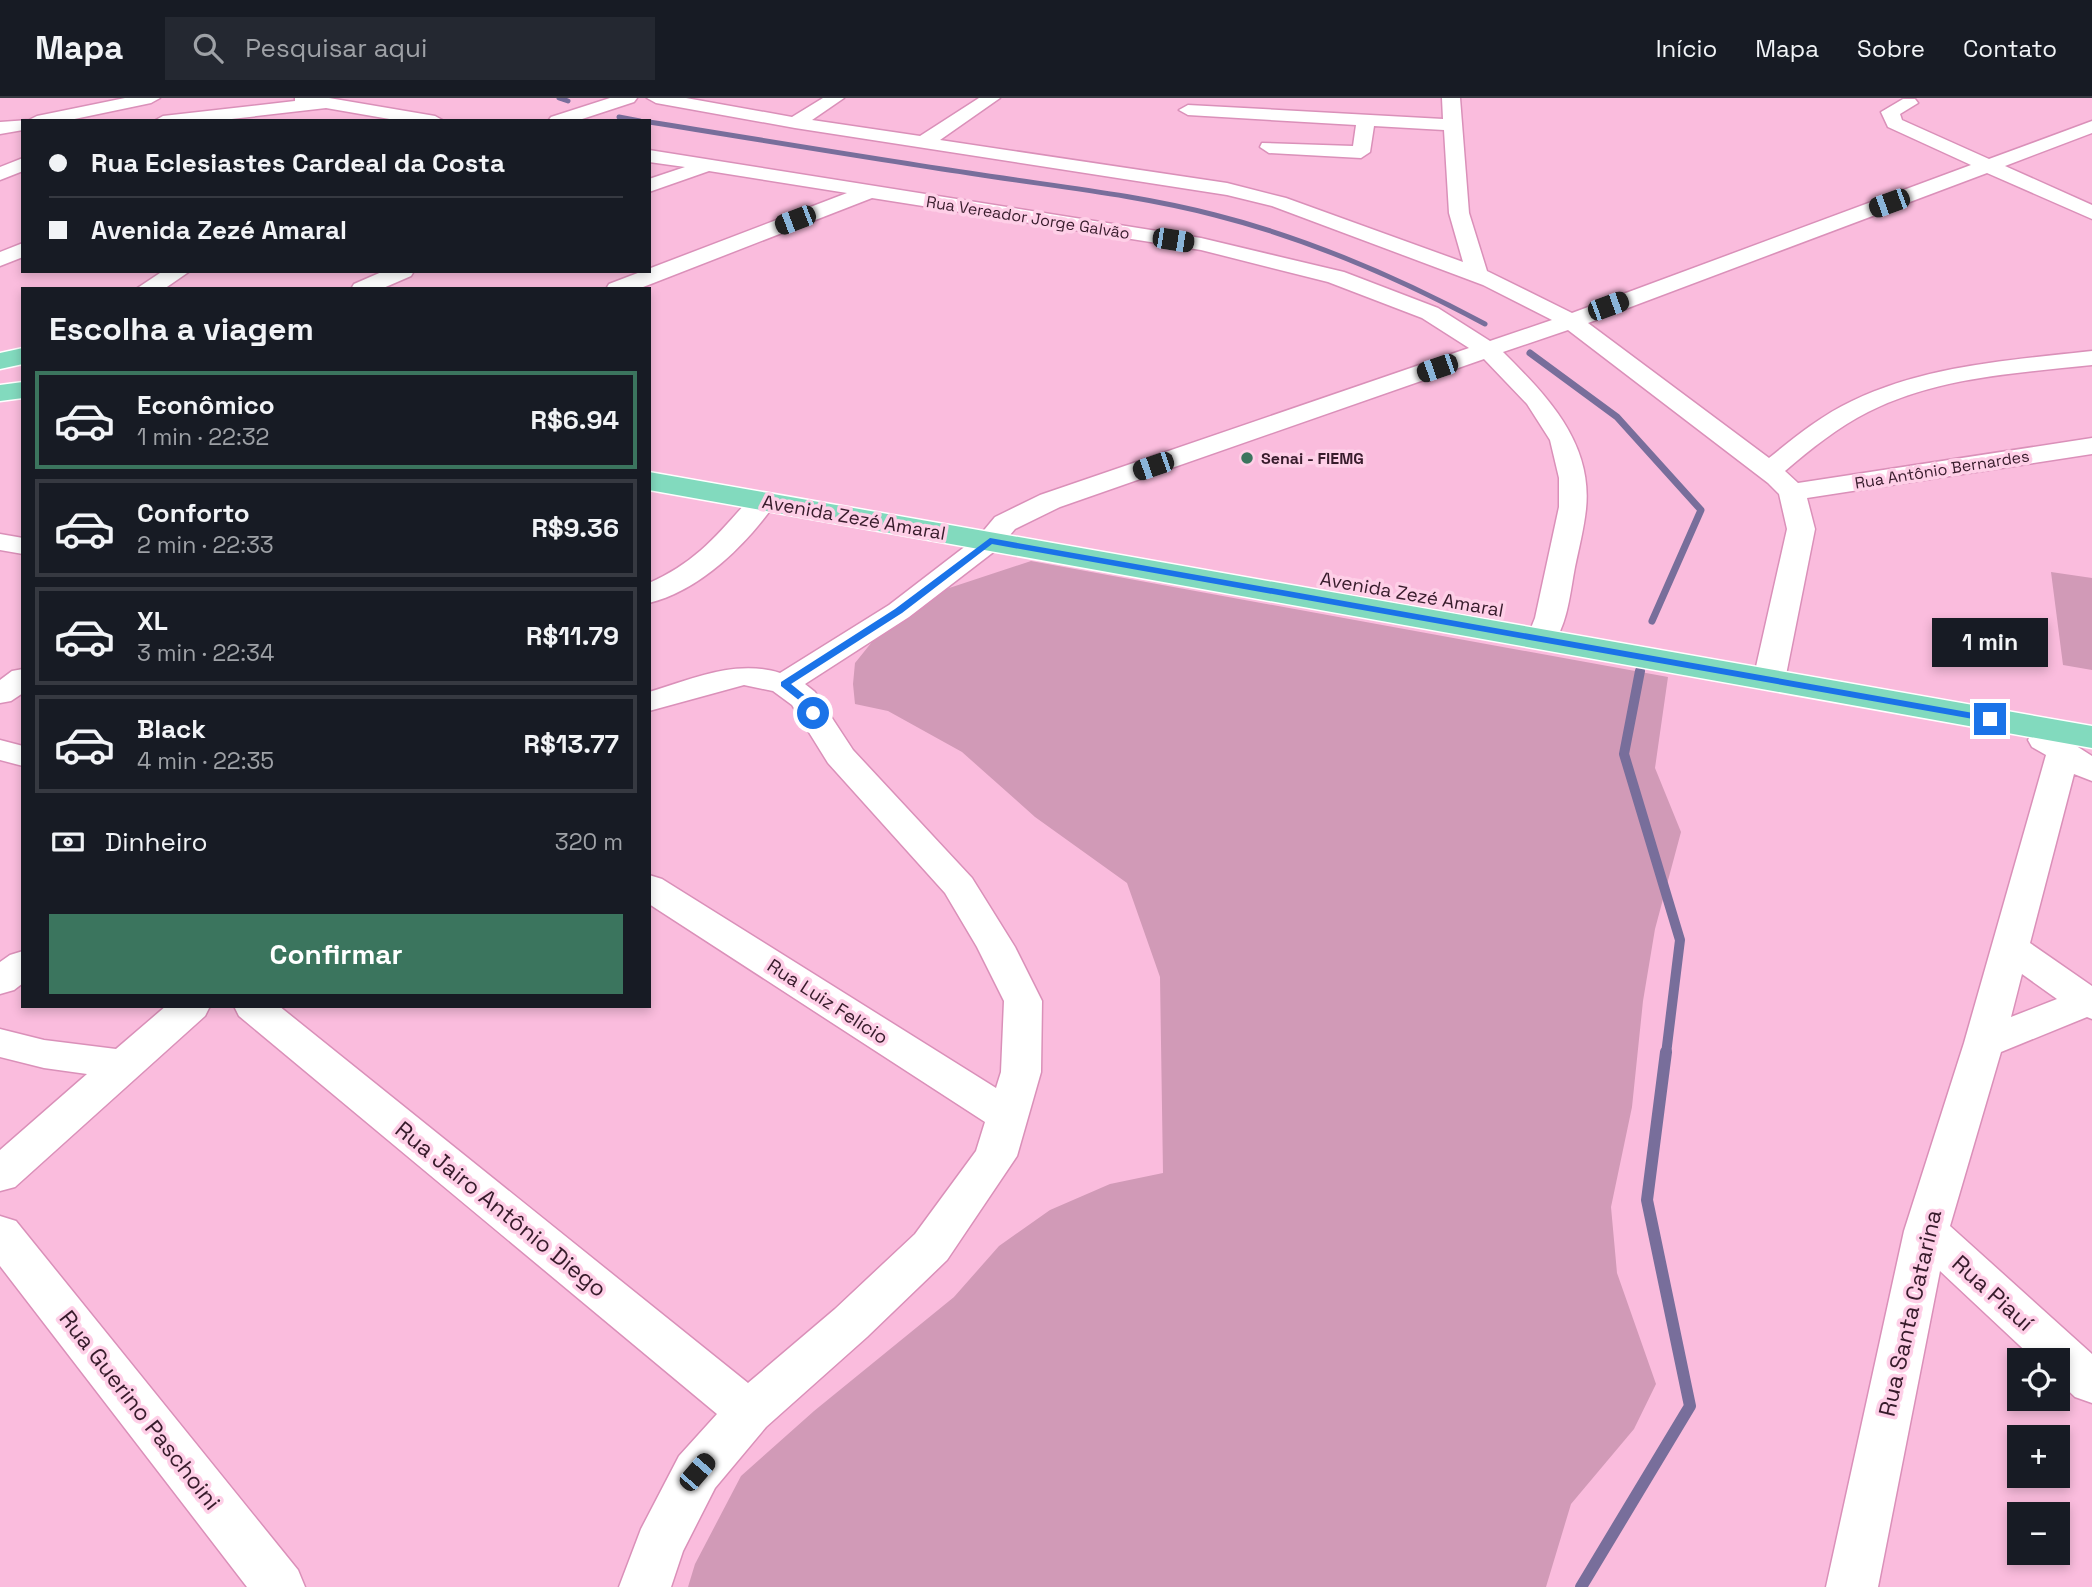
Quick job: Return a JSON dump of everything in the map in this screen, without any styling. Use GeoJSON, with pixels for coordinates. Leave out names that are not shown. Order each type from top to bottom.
{"type":"FeatureCollection","features":[{"type":"Feature","properties":{"kind":"main road","name":"Avenida Zezé Amaral"},"geometry":{"type":"LineString","coordinates":[[651,461],[794,486],[998,532]]}},
{"type":"Feature","properties":{"kind":"main road","name":"Avenida Zezé Amaral"},"geometry":{"type":"LineString","coordinates":[[651,481],[763,501],[998,532],[1771,668],[2092,713]]}},
{"type":"Feature","properties":{"kind":"main road"},"geometry":{"type":"LineString","coordinates":[[763,501],[794,486]]}},
{"type":"Feature","properties":{"kind":"main road","name":"Avenida Zezé Amaral"},"geometry":{"type":"LineString","coordinates":[[1771,668],[2020,724]]}},
{"type":"Feature","properties":{"kind":"street"},"geometry":{"type":"LineString","coordinates":[[47,119],[151,98]]}},
{"type":"Feature","properties":{"kind":"street"},"geometry":{"type":"LineString","coordinates":[[296,98],[423,119]]}},
{"type":"Feature","properties":{"kind":"street"},"geometry":{"type":"LineString","coordinates":[[563,119],[628,98]]}},
{"type":"Feature","properties":{"kind":"street"},"geometry":{"type":"LineString","coordinates":[[656,98],[795,123],[1227,189],[1279,202],[1476,275],[1571,321],[1769,471],[1792,492],[1801,529],[1771,668]]}},
{"type":"Feature","properties":{"kind":"street"},"geometry":{"type":"LineString","coordinates":[[795,123],[835,98]]}},
{"type":"Feature","properties":{"kind":"street"},"geometry":{"type":"LineString","coordinates":[[924,142],[991,98]]}},
{"type":"Feature","properties":{"kind":"street"},"geometry":{"type":"LineString","coordinates":[[1451,98],[1459,213],[1476,275]]}},
{"type":"Feature","properties":{"kind":"street"},"geometry":{"type":"LineString","coordinates":[[181,119],[326,103]]}},
{"type":"Feature","properties":{"kind":"street"},"geometry":{"type":"LineString","coordinates":[[1909,103],[1890,112],[1894,123],[2092,212]]}},
{"type":"Feature","properties":{"kind":"street"},"geometry":{"type":"LineString","coordinates":[[1188,110],[1452,125]]}},
{"type":"Feature","properties":{"kind":"street"},"geometry":{"type":"LineString","coordinates":[[349,119],[377,111]]}},
{"type":"Feature","properties":{"kind":"street"},"geometry":{"type":"LineString","coordinates":[[1269,147],[1361,152],[1366,120]]}},
{"type":"Feature","properties":{"kind":"street"},"geometry":{"type":"LineString","coordinates":[[0,128],[21,124]]}},
{"type":"Feature","properties":{"kind":"street"},"geometry":{"type":"LineString","coordinates":[[784,684],[899,611],[998,532],[1051,501],[1571,321],[2092,127]]}},
{"type":"Feature","properties":{"kind":"street","name":"Rua Vereador Jorge Galvão"},"geometry":{"type":"LineString","coordinates":[[651,156],[1200,244],[1336,277],[1430,313],[1488,350],[1537,400],[1563,440],[1572,478],[1573,508],[1546,628]]}},
{"type":"Feature","properties":{"kind":"street"},"geometry":{"type":"LineString","coordinates":[[0,174],[21,165]]}},
{"type":"Feature","properties":{"kind":"street"},"geometry":{"type":"LineString","coordinates":[[651,185],[708,166]]}},
{"type":"Feature","properties":{"kind":"street"},"geometry":{"type":"LineString","coordinates":[[622,287],[871,191]]}},
{"type":"Feature","properties":{"kind":"street"},"geometry":{"type":"LineString","coordinates":[[0,260],[21,250]]}},
{"type":"Feature","properties":{"kind":"street"},"geometry":{"type":"LineString","coordinates":[[151,287],[175,273]]}},
{"type":"Feature","properties":{"kind":"street"},"geometry":{"type":"LineString","coordinates":[[367,287],[398,273]]}},
{"type":"Feature","properties":{"kind":"street"},"geometry":{"type":"LineString","coordinates":[[1769,471],[1860,407],[1912,386],[1995,369],[2092,358]]}},
{"type":"Feature","properties":{"kind":"street","name":"Rua Antônio Bernardes"},"geometry":{"type":"LineString","coordinates":[[1792,492],[2092,446]]}},
{"type":"Feature","properties":{"kind":"street"},"geometry":{"type":"LineString","coordinates":[[651,593],[687,577],[707,562],[763,501]]}},
{"type":"Feature","properties":{"kind":"street"},"geometry":{"type":"LineString","coordinates":[[0,542],[21,546]]}},
{"type":"Feature","properties":{"kind":"street"},"geometry":{"type":"LineString","coordinates":[[645,1587],[659,1546],[697,1472],[749,1412],[851,1323],[931,1247],[996,1156],[1021,1072],[1023,1002],[996,947],[959,886],[840,756],[804,699],[784,684],[762,677],[744,676],[652,698]]}},
{"type":"Feature","properties":{"kind":"street"},"geometry":{"type":"LineString","coordinates":[[0,694],[21,679]]}},
{"type":"Feature","properties":{"kind":"street"},"geometry":{"type":"LineString","coordinates":[[2020,724],[2082,753]]}},
{"type":"Feature","properties":{"kind":"street"},"geometry":{"type":"LineString","coordinates":[[0,750],[21,755]]}},
{"type":"Feature","properties":{"kind":"street","name":"Rua Santa Catarina"},"geometry":{"type":"LineString","coordinates":[[1852,1587],[1926,1231],[1984,1043],[2010,947],[2082,753]]}},
{"type":"Feature","properties":{"kind":"street","name":"Rua Luiz Felício"},"geometry":{"type":"LineString","coordinates":[[651,888],[1008,1116]]}},
{"type":"Feature","properties":{"kind":"street"},"geometry":{"type":"LineString","coordinates":[[2010,947],[2091,1002]]}},
{"type":"Feature","properties":{"kind":"street"},"geometry":{"type":"LineString","coordinates":[[0,981],[21,965]]}},
{"type":"Feature","properties":{"kind":"street"},"geometry":{"type":"LineString","coordinates":[[1984,1043],[2091,1002]]}},
{"type":"Feature","properties":{"kind":"street"},"geometry":{"type":"LineString","coordinates":[[0,1175],[189,1008]]}},
{"type":"Feature","properties":{"kind":"street","name":"Rua Jairo Antônio Diego"},"geometry":{"type":"LineString","coordinates":[[255,1008],[749,1412]]}},
{"type":"Feature","properties":{"kind":"street"},"geometry":{"type":"LineString","coordinates":[[0,1043],[44,1054],[124,1065]]}},
{"type":"Feature","properties":{"kind":"street","name":"Rua Piauí"},"geometry":{"type":"LineString","coordinates":[[1926,1231],[2092,1383]]}},
{"type":"Feature","properties":{"kind":"street","name":"Rua Guerino Paschoini"},"geometry":{"type":"LineString","coordinates":[[0,1233],[279,1587]]}},
{"type":"Feature","properties":{"kind":"shaded area"},"geometry":{"type":"Polygon","coordinates":[[[1031,561],[1668,677],[1655,768],[1681,832],[1655,929],[1643,1001],[1632,1107],[1611,1207],[1617,1273],[1656,1384],[1634,1429],[1571,1504],[1546,1587],[688,1587],[695,1564],[741,1476],[814,1411],[954,1297],[999,1246],[1050,1210],[1110,1184],[1163,1173],[1160,977],[1127,883],[1035,817],[962,752],[888,711],[855,704],[855,663],[880,632],[928,595],[1031,561]]]}},
{"type":"Feature","properties":{"kind":"shaded area"},"geometry":{"type":"Polygon","coordinates":[[[2051,572],[2092,578],[2092,670],[2063,665],[2051,572]]]}},
{"type":"Feature","properties":{"kind":"waterway"},"geometry":{"type":"LineString","coordinates":[[559,98],[568,101]]}},
{"type":"Feature","properties":{"kind":"waterway"},"geometry":{"type":"LineString","coordinates":[[619,117],[630,119]]}},
{"type":"Feature","properties":{"kind":"waterway"},"geometry":{"type":"LineString","coordinates":[[651,122],[1123,196],[1215,215],[1285,236],[1353,261],[1485,324]]}},
{"type":"Feature","properties":{"kind":"waterway"},"geometry":{"type":"LineString","coordinates":[[1530,353],[1617,417],[1701,510],[1652,621]]}},
{"type":"Feature","properties":{"kind":"waterway"},"geometry":{"type":"LineString","coordinates":[[1640,671],[1624,754],[1680,940],[1666,1054]]}},
{"type":"Feature","properties":{"kind":"waterway"},"geometry":{"type":"LineString","coordinates":[[1581,1587],[1690,1406],[1647,1200],[1666,1052]]}},
{"type":"Feature","properties":{"kind":"place","name":"Senai - FIEMG"},"geometry":{"type":"Point","coordinates":[1247,458]}},
{"type":"Feature","properties":{"kind":"route"},"geometry":{"type":"LineString","coordinates":[[813,713],[804,699],[784,684],[899,611],[990,541],[1990,719]]}}]}
